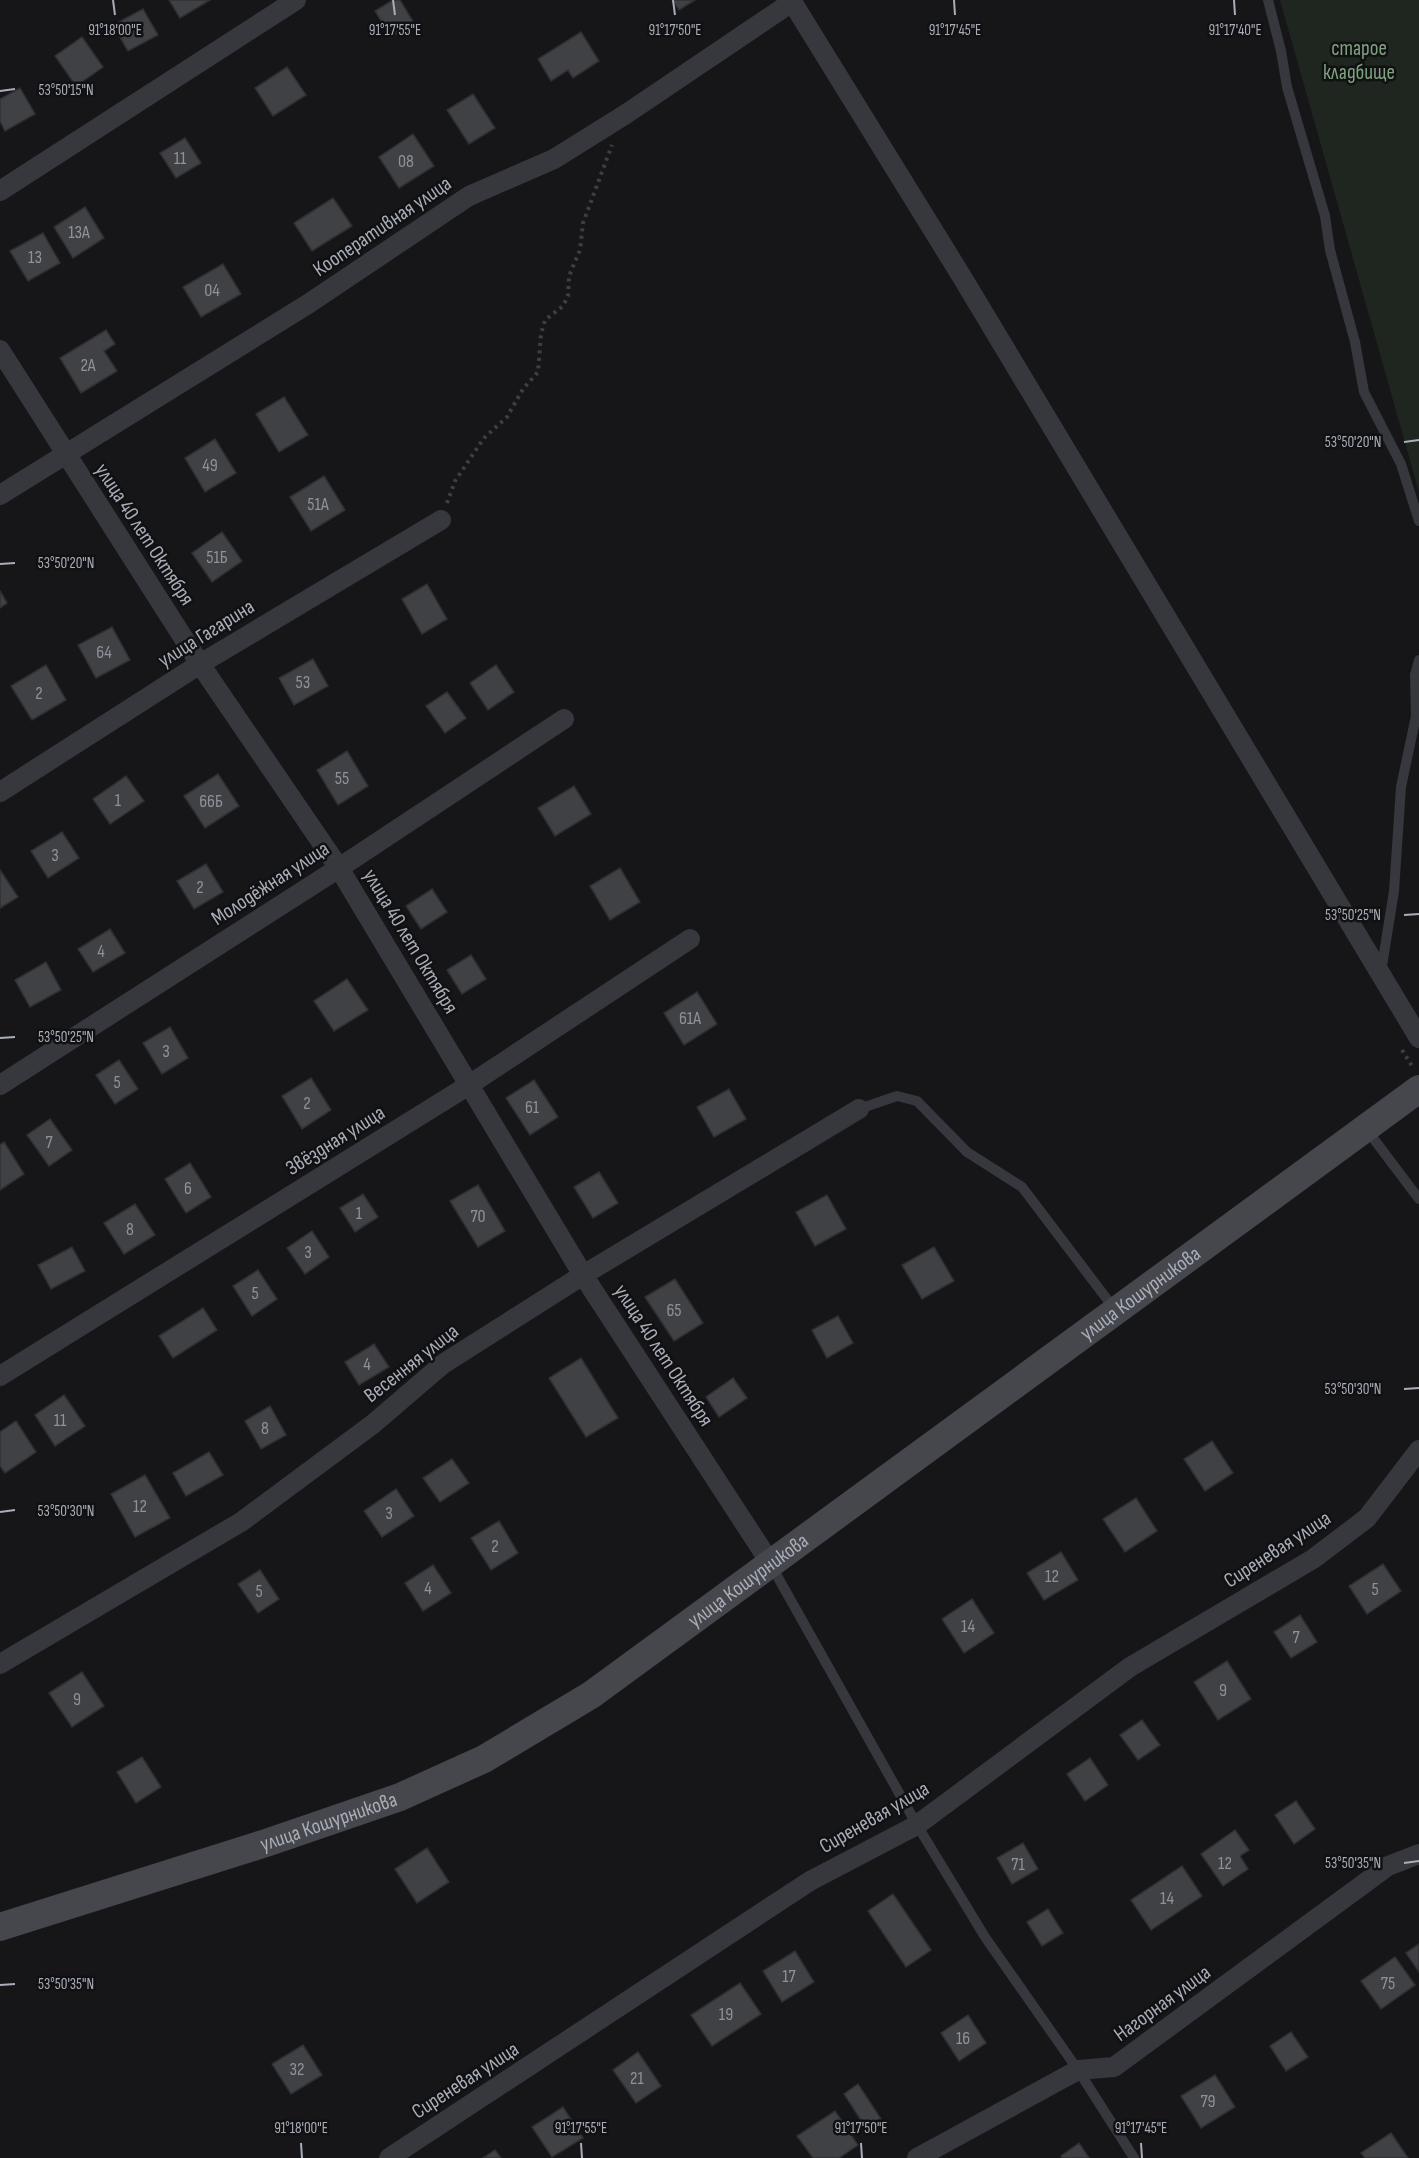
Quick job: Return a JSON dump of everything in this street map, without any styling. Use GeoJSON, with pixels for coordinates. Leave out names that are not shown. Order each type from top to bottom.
{"type":"FeatureCollection","features":[{"type":"Feature","properties":{"kind":"main road","name":"улица Кошурникова"},"geometry":{"type":"LineString","coordinates":[[0,1927],[266,1843],[400,1797],[484,1759],[591,1695],[1419,1089]]}},
{"type":"Feature","properties":{"kind":"street"},"geometry":{"type":"LineString","coordinates":[[0,190],[296,0]]}},
{"type":"Feature","properties":{"kind":"street"},"geometry":{"type":"LineString","coordinates":[[792,1],[962,277],[1419,1038]]}},
{"type":"Feature","properties":{"kind":"street","name":"Кооперативная улица"},"geometry":{"type":"LineString","coordinates":[[0,495],[308,304],[469,196],[554,159],[626,114],[792,1]]}},
{"type":"Feature","properties":{"kind":"street","name":"улица 40 лет Октября"},"geometry":{"type":"LineString","coordinates":[[0,350],[200,664],[339,868],[583,1275],[771,1564]]}},
{"type":"Feature","properties":{"kind":"street","name":"улица Гагарина"},"geometry":{"type":"LineString","coordinates":[[0,792],[200,664],[441,520]]}},
{"type":"Feature","properties":{"kind":"street","name":"Молодёжная улица"},"geometry":{"type":"LineString","coordinates":[[0,1085],[339,868],[564,719]]}},
{"type":"Feature","properties":{"kind":"street","name":"Звёздная улица"},"geometry":{"type":"LineString","coordinates":[[0,1376],[469,1085],[690,939]]}},
{"type":"Feature","properties":{"kind":"street","name":"Весенняя улица"},"geometry":{"type":"LineString","coordinates":[[0,1664],[241,1522],[373,1424],[443,1364],[583,1275],[859,1109]]}},
{"type":"Feature","properties":{"kind":"street","name":"Сиреневая улица"},"geometry":{"type":"LineString","coordinates":[[390,2158],[810,1881],[917,1825],[1130,1667],[1312,1559],[1367,1518],[1419,1450]]}},
{"type":"Feature","properties":{"kind":"street","name":"Нагорная улица"},"geometry":{"type":"LineString","coordinates":[[917,2158],[1078,2070],[1114,2067],[1388,1866],[1419,1854]]}},
{"type":"Feature","properties":{"kind":"lane"},"geometry":{"type":"LineString","coordinates":[[1268,0],[1281,51],[1287,87],[1325,216],[1330,250],[1355,342],[1364,392],[1401,464],[1419,521]]}},
{"type":"Feature","properties":{"kind":"lane"},"geometry":{"type":"LineString","coordinates":[[1381,977],[1395,891],[1401,787],[1416,716],[1415,675],[1419,660]]}},
{"type":"Feature","properties":{"kind":"lane"},"geometry":{"type":"LineString","coordinates":[[859,1109],[897,1096],[917,1101],[967,1152],[1022,1187],[1116,1312]]}},
{"type":"Feature","properties":{"kind":"lane"},"geometry":{"type":"LineString","coordinates":[[1366,1129],[1419,1199]]}},
{"type":"Feature","properties":{"kind":"lane"},"geometry":{"type":"LineString","coordinates":[[771,1564],[917,1825],[985,1937],[1078,2070],[1134,2158]]}},
{"type":"Feature","properties":{"kind":"path"},"geometry":{"type":"LineString","coordinates":[[441,520],[455,481],[484,438],[507,417],[523,389],[538,372],[541,334],[545,320],[563,306],[568,296],[568,276],[580,250],[584,222],[603,168],[626,114]]}},
{"type":"Feature","properties":{"kind":"green space","name":"старое кладбище"},"geometry":{"type":"Polygon","coordinates":[[[1280,0],[1419,0],[1419,492],[1280,0]]]}},
{"type":"Feature","properties":{"kind":"building"},"geometry":{"type":"Polygon","coordinates":[[[169,0],[210,0],[180,18],[169,0]]]}},
{"type":"Feature","properties":{"kind":"building"},"geometry":{"type":"Polygon","coordinates":[[[393,0],[400,0],[414,23],[391,37],[375,11],[393,0]]]}},
{"type":"Feature","properties":{"kind":"building"},"geometry":{"type":"Polygon","coordinates":[[[672,0],[695,0],[679,10],[672,0]]]}},
{"type":"Feature","properties":{"kind":"building"},"geometry":{"type":"Polygon","coordinates":[[[143,9],[158,35],[128,51],[113,25],[143,9]]]}},
{"type":"Feature","properties":{"kind":"building"},"geometry":{"type":"Polygon","coordinates":[[[581,32],[599,61],[573,78],[568,70],[551,81],[538,59],[581,32]]]}},
{"type":"Feature","properties":{"kind":"building"},"geometry":{"type":"Polygon","coordinates":[[[82,37],[103,67],[76,86],[55,56],[82,37]]]}},
{"type":"Feature","properties":{"kind":"building"},"geometry":{"type":"Polygon","coordinates":[[[287,67],[306,95],[273,116],[255,88],[287,67]]]}},
{"type":"Feature","properties":{"kind":"building"},"geometry":{"type":"Polygon","coordinates":[[[20,88],[35,114],[5,131],[0,121],[0,99],[20,88]]]}},
{"type":"Feature","properties":{"kind":"building"},"geometry":{"type":"Polygon","coordinates":[[[473,94],[495,128],[469,144],[447,110],[473,94]]]}},
{"type":"Feature","properties":{"kind":"building"},"geometry":{"type":"Polygon","coordinates":[[[413,134],[434,166],[399,188],[379,157],[413,134]]]}},
{"type":"Feature","properties":{"kind":"building"},"geometry":{"type":"Polygon","coordinates":[[[185,138],[201,163],[176,178],[160,153],[185,138]]]}},
{"type":"Feature","properties":{"kind":"building"},"geometry":{"type":"Polygon","coordinates":[[[333,198],[352,226],[312,251],[294,223],[333,198]]]}},
{"type":"Feature","properties":{"kind":"building"},"geometry":{"type":"Polygon","coordinates":[[[85,207],[104,238],[73,258],[54,227],[85,207]]]}},
{"type":"Feature","properties":{"kind":"building"},"geometry":{"type":"Polygon","coordinates":[[[43,233],[60,263],[28,281],[10,251],[43,233]]]}},
{"type":"Feature","properties":{"kind":"building"},"geometry":{"type":"Polygon","coordinates":[[[223,264],[241,294],[201,317],[183,287],[223,264]]]}},
{"type":"Feature","properties":{"kind":"building"},"geometry":{"type":"Polygon","coordinates":[[[106,330],[115,344],[104,351],[117,371],[81,393],[60,358],[106,330]]]}},
{"type":"Feature","properties":{"kind":"building"},"geometry":{"type":"Polygon","coordinates":[[[284,397],[308,435],[279,452],[256,414],[284,397]]]}},
{"type":"Feature","properties":{"kind":"building"},"geometry":{"type":"Polygon","coordinates":[[[215,439],[236,473],[205,492],[185,458],[215,439]]]}},
{"type":"Feature","properties":{"kind":"building"},"geometry":{"type":"Polygon","coordinates":[[[324,476],[345,510],[311,531],[290,497],[324,476]]]}},
{"type":"Feature","properties":{"kind":"building"},"geometry":{"type":"Polygon","coordinates":[[[222,532],[242,561],[212,582],[192,553],[222,532]]]}},
{"type":"Feature","properties":{"kind":"building"},"geometry":{"type":"Polygon","coordinates":[[[427,584],[447,619],[422,634],[402,599],[427,584]]]}},
{"type":"Feature","properties":{"kind":"building"},"geometry":{"type":"Polygon","coordinates":[[[0,591],[7,603],[0,608],[0,591]]]}},
{"type":"Feature","properties":{"kind":"building"},"geometry":{"type":"Polygon","coordinates":[[[112,627],[130,660],[96,678],[78,645],[112,627]]]}},
{"type":"Feature","properties":{"kind":"building"},"geometry":{"type":"Polygon","coordinates":[[[313,659],[328,686],[294,705],[279,678],[313,659]]]}},
{"type":"Feature","properties":{"kind":"building"},"geometry":{"type":"Polygon","coordinates":[[[46,665],[66,700],[32,720],[11,686],[46,665]]]}},
{"type":"Feature","properties":{"kind":"building"},"geometry":{"type":"Polygon","coordinates":[[[496,665],[514,692],[488,710],[470,683],[496,665]]]}},
{"type":"Feature","properties":{"kind":"building"},"geometry":{"type":"Polygon","coordinates":[[[447,692],[466,718],[445,733],[426,706],[447,692]]]}},
{"type":"Feature","properties":{"kind":"building"},"geometry":{"type":"Polygon","coordinates":[[[347,751],[368,786],[338,805],[317,770],[347,751]]]}},
{"type":"Feature","properties":{"kind":"building"},"geometry":{"type":"Polygon","coordinates":[[[218,774],[239,806],[205,828],[184,796],[218,774]]]}},
{"type":"Feature","properties":{"kind":"building"},"geometry":{"type":"Polygon","coordinates":[[[126,776],[144,801],[110,824],[93,799],[126,776]]]}},
{"type":"Feature","properties":{"kind":"building"},"geometry":{"type":"Polygon","coordinates":[[[574,786],[591,814],[555,836],[538,808],[574,786]]]}},
{"type":"Feature","properties":{"kind":"building"},"geometry":{"type":"Polygon","coordinates":[[[62,832],[79,858],[48,878],[31,851],[62,832]]]}},
{"type":"Feature","properties":{"kind":"building"},"geometry":{"type":"Polygon","coordinates":[[[206,864],[223,892],[194,909],[177,881],[206,864]]]}},
{"type":"Feature","properties":{"kind":"building"},"geometry":{"type":"Polygon","coordinates":[[[620,868],[640,902],[610,920],[590,886],[620,868]]]}},
{"type":"Feature","properties":{"kind":"building"},"geometry":{"type":"Polygon","coordinates":[[[0,870],[18,897],[0,908],[0,870]]]}},
{"type":"Feature","properties":{"kind":"building"},"geometry":{"type":"Polygon","coordinates":[[[432,889],[447,912],[421,929],[406,906],[432,889]]]}},
{"type":"Feature","properties":{"kind":"building"},"geometry":{"type":"Polygon","coordinates":[[[110,929],[125,953],[93,972],[78,949],[110,929]]]}},
{"type":"Feature","properties":{"kind":"building"},"geometry":{"type":"Polygon","coordinates":[[[471,955],[486,979],[462,994],[447,970],[471,955]]]}},
{"type":"Feature","properties":{"kind":"building"},"geometry":{"type":"Polygon","coordinates":[[[46,962],[61,990],[30,1007],[15,980],[46,962]]]}},
{"type":"Feature","properties":{"kind":"building"},"geometry":{"type":"Polygon","coordinates":[[[347,979],[368,1010],[334,1031],[314,1001],[347,979]]]}},
{"type":"Feature","properties":{"kind":"building"},"geometry":{"type":"Polygon","coordinates":[[[697,992],[717,1024],[684,1045],[664,1013],[697,992]]]}},
{"type":"Feature","properties":{"kind":"building"},"geometry":{"type":"Polygon","coordinates":[[[170,1027],[188,1058],[162,1074],[143,1043],[170,1027]]]}},
{"type":"Feature","properties":{"kind":"building"},"geometry":{"type":"Polygon","coordinates":[[[119,1060],[138,1089],[115,1104],[96,1075],[119,1060]]]}},
{"type":"Feature","properties":{"kind":"building"},"geometry":{"type":"Polygon","coordinates":[[[311,1078],[331,1110],[302,1129],[282,1096],[311,1078]]]}},
{"type":"Feature","properties":{"kind":"building"},"geometry":{"type":"Polygon","coordinates":[[[534,1080],[558,1117],[530,1135],[506,1098],[534,1080]]]}},
{"type":"Feature","properties":{"kind":"building"},"geometry":{"type":"Polygon","coordinates":[[[729,1089],[746,1119],[714,1137],[697,1107],[729,1089]]]}},
{"type":"Feature","properties":{"kind":"building"},"geometry":{"type":"Polygon","coordinates":[[[50,1119],[72,1150],[49,1166],[27,1135],[50,1119]]]}},
{"type":"Feature","properties":{"kind":"building"},"geometry":{"type":"Polygon","coordinates":[[[4,1142],[24,1174],[0,1190],[0,1145],[4,1142]]]}},
{"type":"Feature","properties":{"kind":"building"},"geometry":{"type":"Polygon","coordinates":[[[190,1163],[211,1197],[186,1213],[165,1179],[190,1163]]]}},
{"type":"Feature","properties":{"kind":"building"},"geometry":{"type":"Polygon","coordinates":[[[599,1172],[618,1203],[593,1218],[574,1187],[599,1172]]]}},
{"type":"Feature","properties":{"kind":"building"},"geometry":{"type":"Polygon","coordinates":[[[478,1185],[505,1231],[478,1247],[450,1201],[478,1185]]]}},
{"type":"Feature","properties":{"kind":"building"},"geometry":{"type":"Polygon","coordinates":[[[363,1194],[378,1217],[355,1232],[340,1208],[363,1194]]]}},
{"type":"Feature","properties":{"kind":"building"},"geometry":{"type":"Polygon","coordinates":[[[827,1195],[846,1229],[815,1246],[796,1212],[827,1195]]]}},
{"type":"Feature","properties":{"kind":"building"},"geometry":{"type":"Polygon","coordinates":[[[135,1204],[155,1235],[124,1254],[104,1223],[135,1204]]]}},
{"type":"Feature","properties":{"kind":"building"},"geometry":{"type":"Polygon","coordinates":[[[312,1231],[329,1257],[305,1274],[287,1248],[312,1231]]]}},
{"type":"Feature","properties":{"kind":"building"},"geometry":{"type":"Polygon","coordinates":[[[72,1247],[85,1271],[51,1289],[38,1265],[72,1247]]]}},
{"type":"Feature","properties":{"kind":"building"},"geometry":{"type":"Polygon","coordinates":[[[934,1247],[954,1281],[922,1299],[902,1265],[934,1247]]]}},
{"type":"Feature","properties":{"kind":"building"},"geometry":{"type":"Polygon","coordinates":[[[258,1270],[277,1299],[252,1316],[233,1286],[258,1270]]]}},
{"type":"Feature","properties":{"kind":"building"},"geometry":{"type":"Polygon","coordinates":[[[675,1279],[703,1323],[674,1341],[645,1297],[675,1279]]]}},
{"type":"Feature","properties":{"kind":"building"},"geometry":{"type":"Polygon","coordinates":[[[203,1308],[217,1330],[173,1358],[159,1336],[203,1308]]]}},
{"type":"Feature","properties":{"kind":"building"},"geometry":{"type":"Polygon","coordinates":[[[838,1316],[853,1343],[827,1358],[812,1330],[838,1316]]]}},
{"type":"Feature","properties":{"kind":"building"},"geometry":{"type":"Polygon","coordinates":[[[374,1344],[389,1367],[359,1385],[345,1362],[374,1344]]]}},
{"type":"Feature","properties":{"kind":"building"},"geometry":{"type":"Polygon","coordinates":[[[581,1358],[618,1418],[586,1437],[549,1378],[581,1358]]]}},
{"type":"Feature","properties":{"kind":"building"},"geometry":{"type":"Polygon","coordinates":[[[733,1378],[747,1398],[719,1417],[706,1397],[733,1378]]]}},
{"type":"Feature","properties":{"kind":"building"},"geometry":{"type":"Polygon","coordinates":[[[64,1395],[85,1426],[55,1446],[35,1415],[64,1395]]]}},
{"type":"Feature","properties":{"kind":"building"},"geometry":{"type":"Polygon","coordinates":[[[270,1406],[286,1435],[261,1449],[245,1421],[270,1406]]]}},
{"type":"Feature","properties":{"kind":"building"},"geometry":{"type":"Polygon","coordinates":[[[16,1421],[36,1452],[5,1473],[0,1466],[0,1432],[16,1421]]]}},
{"type":"Feature","properties":{"kind":"building"},"geometry":{"type":"Polygon","coordinates":[[[1212,1441],[1233,1473],[1205,1491],[1184,1459],[1212,1441]]]}},
{"type":"Feature","properties":{"kind":"building"},"geometry":{"type":"Polygon","coordinates":[[[209,1452],[223,1475],[186,1496],[173,1473],[209,1452]]]}},
{"type":"Feature","properties":{"kind":"building"},"geometry":{"type":"Polygon","coordinates":[[[452,1459],[469,1483],[440,1502],[423,1478],[452,1459]]]}},
{"type":"Feature","properties":{"kind":"building"},"geometry":{"type":"Polygon","coordinates":[[[145,1475],[170,1518],[135,1537],[111,1494],[145,1475]]]}},
{"type":"Feature","properties":{"kind":"building"},"geometry":{"type":"Polygon","coordinates":[[[396,1489],[414,1516],[382,1537],[364,1511],[396,1489]]]}},
{"type":"Feature","properties":{"kind":"building"},"geometry":{"type":"Polygon","coordinates":[[[1136,1498],[1157,1531],[1125,1552],[1103,1519],[1136,1498]]]}},
{"type":"Feature","properties":{"kind":"building"},"geometry":{"type":"Polygon","coordinates":[[[499,1521],[518,1553],[491,1570],[471,1538],[499,1521]]]}},
{"type":"Feature","properties":{"kind":"building"},"geometry":{"type":"Polygon","coordinates":[[[1061,1552],[1078,1580],[1044,1600],[1027,1573],[1061,1552]]]}},
{"type":"Feature","properties":{"kind":"building"},"geometry":{"type":"Polygon","coordinates":[[[1383,1564],[1401,1591],[1367,1614],[1349,1586],[1383,1564]]]}},
{"type":"Feature","properties":{"kind":"building"},"geometry":{"type":"Polygon","coordinates":[[[433,1565],[451,1593],[423,1611],[405,1583],[433,1565]]]}},
{"type":"Feature","properties":{"kind":"building"},"geometry":{"type":"Polygon","coordinates":[[[260,1570],[279,1599],[258,1613],[238,1584],[260,1570]]]}},
{"type":"Feature","properties":{"kind":"building"},"geometry":{"type":"Polygon","coordinates":[[[972,1599],[994,1633],[964,1653],[942,1619],[972,1599]]]}},
{"type":"Feature","properties":{"kind":"building"},"geometry":{"type":"Polygon","coordinates":[[[1300,1615],[1317,1642],[1291,1658],[1274,1632],[1300,1615]]]}},
{"type":"Feature","properties":{"kind":"building"},"geometry":{"type":"Polygon","coordinates":[[[1227,1661],[1251,1699],[1218,1720],[1194,1682],[1227,1661]]]}},
{"type":"Feature","properties":{"kind":"building"},"geometry":{"type":"Polygon","coordinates":[[[82,1672],[104,1706],[72,1727],[49,1693],[82,1672]]]}},
{"type":"Feature","properties":{"kind":"building"},"geometry":{"type":"Polygon","coordinates":[[[1142,1720],[1160,1745],[1138,1760],[1120,1735],[1142,1720]]]}},
{"type":"Feature","properties":{"kind":"building"},"geometry":{"type":"Polygon","coordinates":[[[142,1757],[161,1787],[136,1803],[117,1772],[142,1757]]]}},
{"type":"Feature","properties":{"kind":"building"},"geometry":{"type":"Polygon","coordinates":[[[1090,1758],[1108,1785],[1085,1801],[1067,1774],[1090,1758]]]}},
{"type":"Feature","properties":{"kind":"building"},"geometry":{"type":"Polygon","coordinates":[[[1296,1801],[1315,1829],[1294,1844],[1275,1815],[1296,1801]]]}},
{"type":"Feature","properties":{"kind":"building"},"geometry":{"type":"Polygon","coordinates":[[[1235,1830],[1249,1850],[1240,1856],[1248,1869],[1223,1886],[1201,1854],[1235,1830]]]}},
{"type":"Feature","properties":{"kind":"building"},"geometry":{"type":"Polygon","coordinates":[[[1023,1843],[1038,1869],[1012,1884],[997,1858],[1023,1843]]]}},
{"type":"Feature","properties":{"kind":"building"},"geometry":{"type":"Polygon","coordinates":[[[427,1848],[449,1882],[417,1903],[395,1869],[427,1848]]]}},
{"type":"Feature","properties":{"kind":"building"},"geometry":{"type":"Polygon","coordinates":[[[1182,1866],[1202,1896],[1151,1930],[1131,1900],[1182,1866]]]}},
{"type":"Feature","properties":{"kind":"building"},"geometry":{"type":"Polygon","coordinates":[[[893,1894],[931,1950],[906,1967],[868,1911],[893,1894]]]}},
{"type":"Feature","properties":{"kind":"building"},"geometry":{"type":"Polygon","coordinates":[[[1048,1909],[1063,1933],[1042,1946],[1027,1922],[1048,1909]]]}},
{"type":"Feature","properties":{"kind":"building"},"geometry":{"type":"Polygon","coordinates":[[[1419,1944],[1419,1972],[1406,1953],[1419,1944]]]}},
{"type":"Feature","properties":{"kind":"building"},"geometry":{"type":"Polygon","coordinates":[[[795,1951],[814,1982],[782,2002],[763,1971],[795,1951]]]}},
{"type":"Feature","properties":{"kind":"building"},"geometry":{"type":"Polygon","coordinates":[[[1395,1957],[1415,1985],[1381,2009],[1361,1981],[1395,1957]]]}},
{"type":"Feature","properties":{"kind":"building"},"geometry":{"type":"Polygon","coordinates":[[[740,1983],[761,2014],[712,2046],[691,2015],[740,1983]]]}},
{"type":"Feature","properties":{"kind":"building"},"geometry":{"type":"Polygon","coordinates":[[[968,2015],[986,2043],[959,2061],[941,2033],[968,2015]]]}},
{"type":"Feature","properties":{"kind":"building"},"geometry":{"type":"Polygon","coordinates":[[[1291,2032],[1308,2057],[1286,2071],[1270,2046],[1291,2032]]]}},
{"type":"Feature","properties":{"kind":"building"},"geometry":{"type":"Polygon","coordinates":[[[303,2045],[322,2075],[291,2094],[272,2064],[303,2045]]]}},
{"type":"Feature","properties":{"kind":"building"},"geometry":{"type":"Polygon","coordinates":[[[638,2052],[661,2086],[636,2103],[613,2070],[638,2052]]]}},
{"type":"Feature","properties":{"kind":"building"},"geometry":{"type":"Polygon","coordinates":[[[1215,2075],[1235,2107],[1201,2128],[1181,2096],[1215,2075]]]}},
{"type":"Feature","properties":{"kind":"building"},"geometry":{"type":"Polygon","coordinates":[[[858,2084],[881,2119],[866,2128],[844,2094],[858,2084]]]}},
{"type":"Feature","properties":{"kind":"building"},"geometry":{"type":"Polygon","coordinates":[[[563,2107],[583,2138],[552,2157],[532,2127],[563,2107]]]}},
{"type":"Feature","properties":{"kind":"building"},"geometry":{"type":"Polygon","coordinates":[[[835,2111],[858,2145],[839,2158],[813,2158],[797,2136],[835,2111]]]}},
{"type":"Feature","properties":{"kind":"building"},"geometry":{"type":"Polygon","coordinates":[[[1391,2133],[1408,2158],[1365,2158],[1361,2153],[1391,2133]]]}},
{"type":"Feature","properties":{"kind":"building"},"geometry":{"type":"Polygon","coordinates":[[[1079,2143],[1089,2158],[1062,2158],[1061,2156],[1079,2143]]]}},
{"type":"Feature","properties":{"kind":"building"},"geometry":{"type":"Polygon","coordinates":[[[495,2150],[501,2158],[483,2158],[495,2150]]]}}]}
